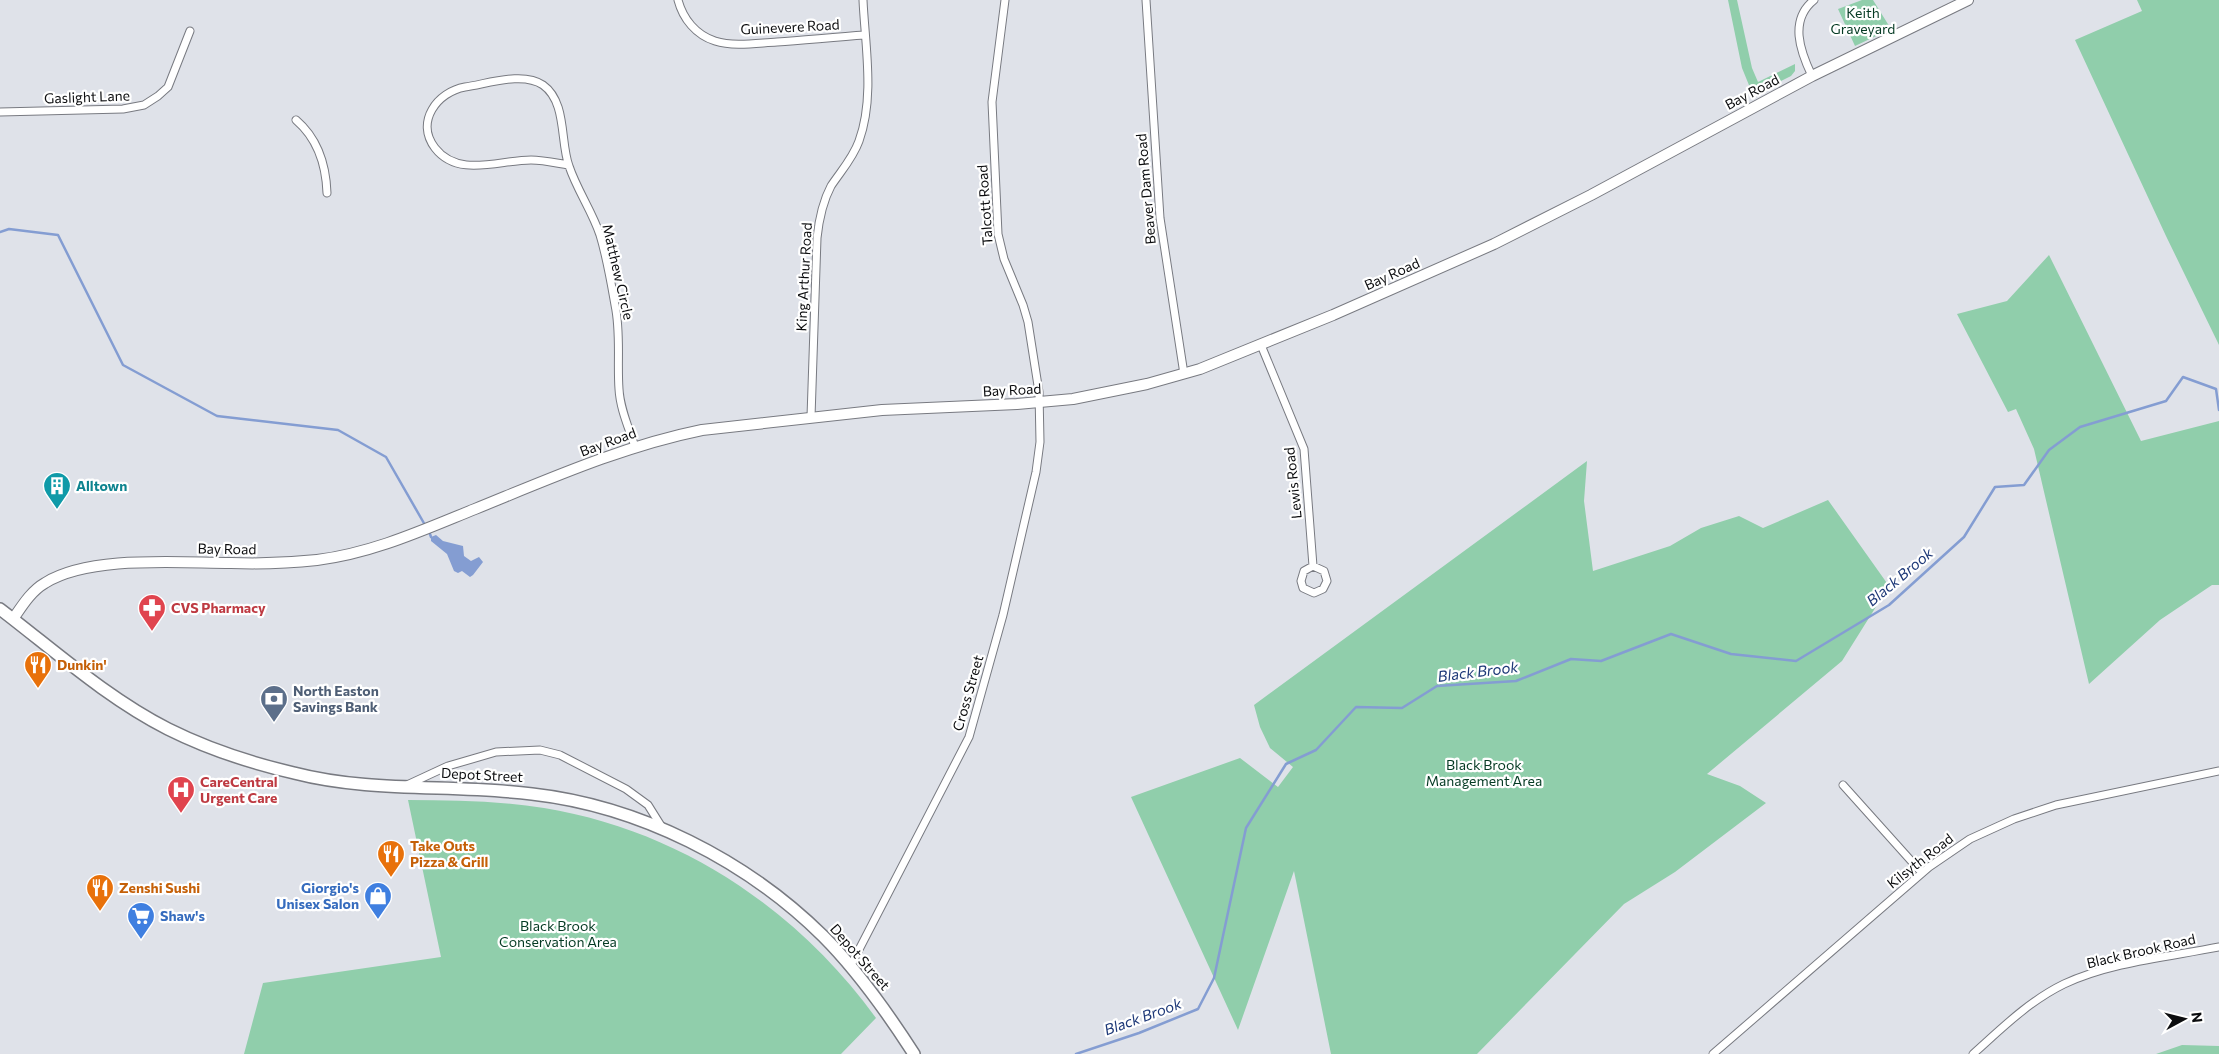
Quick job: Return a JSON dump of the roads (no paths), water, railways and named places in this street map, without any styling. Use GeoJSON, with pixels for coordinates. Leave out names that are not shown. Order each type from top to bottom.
{"type":"FeatureCollection","features":[{"type":"Feature","properties":{"kind":"highway","name":"Depot Street"},"geometry":{"type":"LineString","coordinates":[[0,609],[114,697],[167,729],[201,744],[247,760],[311,777],[551,796],[612,811],[665,831],[722,860],[769,891],[822,936],[880,1004],[914,1054]]}},
{"type":"Feature","properties":{"kind":"main road","name":"Bay Road"},"geometry":{"type":"LineString","coordinates":[[13,619],[30,596],[44,583],[71,572],[140,562],[290,562],[353,554],[410,536],[635,447],[702,430],[917,407],[1039,403],[1087,396],[1184,374],[1261,345],[1494,244],[1591,195],[1812,76],[1968,0]]}},
{"type":"Feature","properties":{"kind":"street","name":"Guinevere Road"},"geometry":{"type":"LineString","coordinates":[[678,0],[684,16],[692,26],[707,37],[725,43],[746,44],[865,35]]}},
{"type":"Feature","properties":{"kind":"street","name":"King Arthur Road"},"geometry":{"type":"LineString","coordinates":[[811,417],[817,238],[820,215],[828,193],[858,144],[864,127],[867,85],[863,0]]}},
{"type":"Feature","properties":{"kind":"street","name":"Talcott Road"},"geometry":{"type":"LineString","coordinates":[[1005,0],[992,102],[998,234],[1004,259],[1026,313],[1039,403]]}},
{"type":"Feature","properties":{"kind":"street","name":"Beaver Dam Road"},"geometry":{"type":"LineString","coordinates":[[1146,0],[1159,212],[1184,374]]}},
{"type":"Feature","properties":{"kind":"street"},"geometry":{"type":"LineString","coordinates":[[1812,76],[1802,54],[1798,32],[1803,12],[1814,0]]}},
{"type":"Feature","properties":{"kind":"street","name":"Gaslight Lane"},"geometry":{"type":"LineString","coordinates":[[0,112],[123,109],[144,105],[168,87],[190,31]]}},
{"type":"Feature","properties":{"kind":"street","name":"Matthew Circle"},"geometry":{"type":"LineString","coordinates":[[568,165],[533,160],[468,166],[455,164],[443,157],[433,146],[427,133],[428,118],[434,105],[444,95],[459,88],[518,79],[530,80],[543,85],[552,95],[558,109],[568,165],[602,241],[618,323],[619,390],[623,412],[635,447]]}},
{"type":"Feature","properties":{"kind":"street"},"geometry":{"type":"LineString","coordinates":[[296,120],[307,130],[318,150],[327,193]]}},
{"type":"Feature","properties":{"kind":"street","name":"Lewis Road"},"geometry":{"type":"LineString","coordinates":[[1261,345],[1304,449],[1313,566]]}},
{"type":"Feature","properties":{"kind":"street","name":"Cross Street"},"geometry":{"type":"LineString","coordinates":[[850,967],[969,737],[987,678],[1035,480],[1040,442],[1039,403]]}},
{"type":"Feature","properties":{"kind":"street"},"geometry":{"type":"LineString","coordinates":[[406,786],[448,766],[488,754],[540,750],[560,755],[626,789],[648,805],[665,831]]}},
{"type":"Feature","properties":{"kind":"street","name":"Kilsyth Road"},"geometry":{"type":"LineString","coordinates":[[1713,1054],[1936,861],[1970,839],[2028,814],[2083,798],[2219,771]]}},
{"type":"Feature","properties":{"kind":"street"},"geometry":{"type":"LineString","coordinates":[[1843,785],[1922,873]]}},
{"type":"Feature","properties":{"kind":"street","name":"Black Brook Road"},"geometry":{"type":"LineString","coordinates":[[1973,1054],[2022,1011],[2064,984],[2109,969],[2219,947]]}},
{"type":"Feature","properties":{"kind":"water"},"geometry":{"type":"Polygon","coordinates":[[[436,535],[443,541],[463,546],[464,556],[471,561],[479,557],[483,562],[473,575],[470,577],[462,571],[458,573],[454,571],[447,554],[431,541],[431,537],[436,535]]]}},
{"type":"Feature","properties":{"kind":"waterway"},"geometry":{"type":"LineString","coordinates":[[0,232],[9,229],[58,235],[123,365],[217,416],[338,430],[386,457],[425,525]]}},
{"type":"Feature","properties":{"kind":"waterway","name":"Black Brook"},"geometry":{"type":"LineString","coordinates":[[1076,1054],[1139,1033],[1198,1009],[1214,978],[1246,828],[1286,764],[1316,750],[1356,707],[1402,708],[1437,686],[1516,681],[1571,659],[1601,661],[1671,634],[1731,654],[1796,661],[1889,605],[1964,537],[1995,487],[2024,485],[2049,450],[2080,427],[2166,401],[2183,377],[2216,389],[2219,410]]}},
{"type":"Feature","properties":{"kind":"place","name":"Alltown"},"geometry":{"type":"Point","coordinates":[57,510]}},
{"type":"Feature","properties":{"kind":"place","name":"CVS Pharmacy"},"geometry":{"type":"Point","coordinates":[152,632]}},
{"type":"Feature","properties":{"kind":"place","name":"Dunkin'"},"geometry":{"type":"Point","coordinates":[38,689]}},
{"type":"Feature","properties":{"kind":"place","name":"North Easton Savings Bank"},"geometry":{"type":"Point","coordinates":[274,723]}},
{"type":"Feature","properties":{"kind":"place","name":"CareCentral Urgent Care"},"geometry":{"type":"Point","coordinates":[181,814]}},
{"type":"Feature","properties":{"kind":"place","name":"Take Outs Pizza & Grill"},"geometry":{"type":"Point","coordinates":[391,878]}},
{"type":"Feature","properties":{"kind":"place","name":"Zenshi Sushi"},"geometry":{"type":"Point","coordinates":[100,912]}},
{"type":"Feature","properties":{"kind":"place","name":"Giorgio's Unisex Salon"},"geometry":{"type":"Point","coordinates":[378,920]}},
{"type":"Feature","properties":{"kind":"place","name":"Shaw's"},"geometry":{"type":"Point","coordinates":[141,940]}},
{"type":"Feature","properties":{"kind":"park label","name":"Keith Graveyard"},"geometry":{"type":"Point","coordinates":[1863,22]}},
{"type":"Feature","properties":{"kind":"park label","name":"Black Brook Management Area"},"geometry":{"type":"Point","coordinates":[1484,774]}},
{"type":"Feature","properties":{"kind":"park label","name":"Black Brook Conservation Area"},"geometry":{"type":"Point","coordinates":[558,934]}}]}
